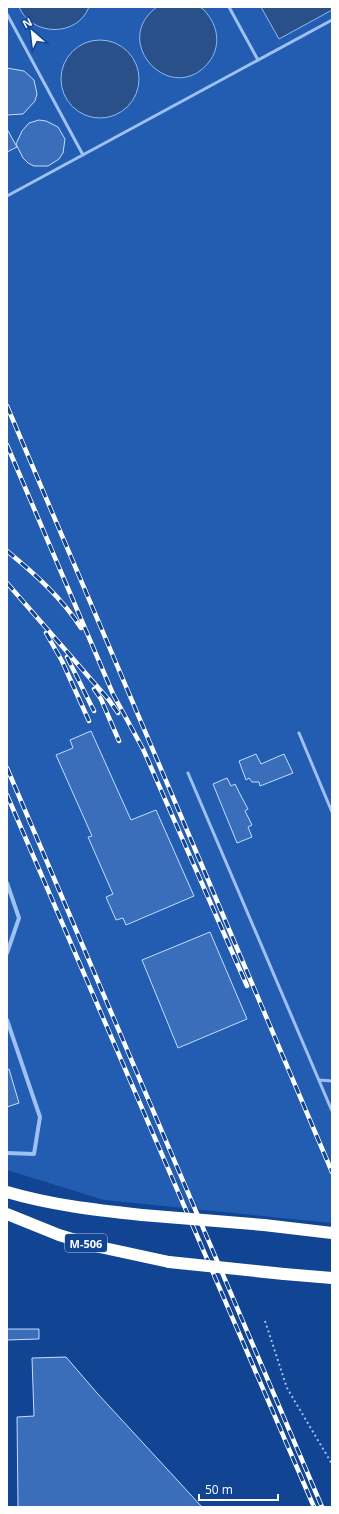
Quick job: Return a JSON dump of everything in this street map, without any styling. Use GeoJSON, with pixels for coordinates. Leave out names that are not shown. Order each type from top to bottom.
{"type":"FeatureCollection","features":[{"type":"Feature","properties":{"kind":"highway"},"geometry":{"type":"LineString","coordinates":[[7,1192],[36,1201],[89,1210],[264,1224],[332,1233]]}},
{"type":"Feature","properties":{"kind":"highway","name":"M-506"},"geometry":{"type":"LineString","coordinates":[[7,1214],[59,1235],[96,1246],[169,1262],[332,1278]]}},
{"type":"Feature","properties":{"kind":"street"},"geometry":{"type":"LineString","coordinates":[[7,883],[19,918],[7,953]]}},
{"type":"Feature","properties":{"kind":"street"},"geometry":{"type":"LineString","coordinates":[[7,1020],[40,1117],[34,1154],[7,1153]]}},
{"type":"Feature","properties":{"kind":"lane"},"geometry":{"type":"LineString","coordinates":[[229,7],[258,60]]}},
{"type":"Feature","properties":{"kind":"lane"},"geometry":{"type":"LineString","coordinates":[[7,14],[83,155]]}},
{"type":"Feature","properties":{"kind":"lane"},"geometry":{"type":"LineString","coordinates":[[7,196],[332,20]]}},
{"type":"Feature","properties":{"kind":"lane"},"geometry":{"type":"LineString","coordinates":[[298,734],[332,812]]}},
{"type":"Feature","properties":{"kind":"lane"},"geometry":{"type":"LineString","coordinates":[[188,772],[332,1111]]}},
{"type":"Feature","properties":{"kind":"lane"},"geometry":{"type":"LineString","coordinates":[[319,1080],[332,1081]]}},
{"type":"Feature","properties":{"kind":"path"},"geometry":{"type":"LineString","coordinates":[[265,1321],[287,1388],[332,1464]]}},
{"type":"Feature","properties":{"kind":"shaded area"},"geometry":{"type":"Polygon","coordinates":[[[195,6],[202,8],[212,20],[217,38],[213,57],[194,74],[179,78],[164,74],[151,65],[143,52],[140,37],[144,21],[157,7],[195,6]]]}},
{"type":"Feature","properties":{"kind":"shaded area"},"geometry":{"type":"Polygon","coordinates":[[[7,7],[332,7],[332,1223],[104,1200],[7,1170],[7,7]]]}},
{"type":"Feature","properties":{"kind":"shaded area"},"geometry":{"type":"Polygon","coordinates":[[[19,7],[89,7],[83,17],[75,24],[54,30],[33,24],[25,17],[19,7]]]}},
{"type":"Feature","properties":{"kind":"shaded area"},"geometry":{"type":"Polygon","coordinates":[[[261,7],[332,7],[332,10],[279,39],[261,7]]]}},
{"type":"Feature","properties":{"kind":"shaded area"},"geometry":{"type":"Polygon","coordinates":[[[100,40],[115,43],[127,52],[136,64],[139,79],[136,94],[127,106],[115,115],[100,118],[85,115],[73,106],[64,94],[61,79],[64,64],[73,52],[85,43],[100,40]]]}},
{"type":"Feature","properties":{"kind":"building"},"geometry":{"type":"Polygon","coordinates":[[[7,68],[24,71],[34,80],[37,94],[35,101],[23,114],[7,115],[7,68]]]}},
{"type":"Feature","properties":{"kind":"building"},"geometry":{"type":"Polygon","coordinates":[[[39,120],[46,121],[58,127],[65,139],[63,153],[59,159],[48,166],[34,166],[28,163],[23,158],[16,144],[22,131],[29,123],[39,120]]]}},
{"type":"Feature","properties":{"kind":"building"},"geometry":{"type":"Polygon","coordinates":[[[7,129],[17,147],[7,152],[7,129]]]}},
{"type":"Feature","properties":{"kind":"building"},"geometry":{"type":"Polygon","coordinates":[[[91,731],[131,820],[156,810],[194,896],[126,925],[123,918],[116,920],[106,897],[113,894],[88,837],[92,836],[56,755],[73,748],[70,740],[91,731]]]}},
{"type":"Feature","properties":{"kind":"building"},"geometry":{"type":"Polygon","coordinates":[[[256,754],[261,764],[284,754],[293,773],[260,786],[259,782],[252,782],[249,778],[246,780],[239,761],[256,754]]]}},
{"type":"Feature","properties":{"kind":"building"},"geometry":{"type":"Polygon","coordinates":[[[227,778],[231,786],[235,784],[248,809],[245,811],[252,825],[248,827],[252,837],[237,843],[213,784],[227,778]]]}},
{"type":"Feature","properties":{"kind":"building"},"geometry":{"type":"Polygon","coordinates":[[[210,932],[247,1019],[178,1048],[142,960],[210,932]]]}},
{"type":"Feature","properties":{"kind":"building"},"geometry":{"type":"Polygon","coordinates":[[[9,1069],[19,1103],[7,1107],[7,1070],[9,1069]]]}},
{"type":"Feature","properties":{"kind":"building"},"geometry":{"type":"Polygon","coordinates":[[[7,1329],[39,1329],[39,1339],[7,1340],[7,1329]]]}},
{"type":"Feature","properties":{"kind":"building"},"geometry":{"type":"Polygon","coordinates":[[[66,1357],[97,1393],[202,1507],[18,1507],[17,1417],[34,1416],[32,1358],[66,1357]]]}},
{"type":"Feature","properties":{"kind":"railway"},"geometry":{"type":"LineString","coordinates":[[7,406],[332,1172]]}},
{"type":"Feature","properties":{"kind":"railway"},"geometry":{"type":"LineString","coordinates":[[7,445],[113,694],[143,749],[247,986]]}},
{"type":"Feature","properties":{"kind":"railway"},"geometry":{"type":"LineString","coordinates":[[7,551],[57,597],[81,628]]}},
{"type":"Feature","properties":{"kind":"railway"},"geometry":{"type":"LineString","coordinates":[[7,583],[109,700],[118,713]]}},
{"type":"Feature","properties":{"kind":"railway"},"geometry":{"type":"LineString","coordinates":[[46,633],[62,661],[89,721]]}},
{"type":"Feature","properties":{"kind":"railway"},"geometry":{"type":"LineString","coordinates":[[67,657],[94,711]]}},
{"type":"Feature","properties":{"kind":"railway"},"geometry":{"type":"LineString","coordinates":[[94,689],[101,699],[119,741]]}},
{"type":"Feature","properties":{"kind":"railway"},"geometry":{"type":"LineString","coordinates":[[7,768],[322,1507]]}},
{"type":"Feature","properties":{"kind":"railway"},"geometry":{"type":"LineString","coordinates":[[7,795],[314,1507]]}}]}
